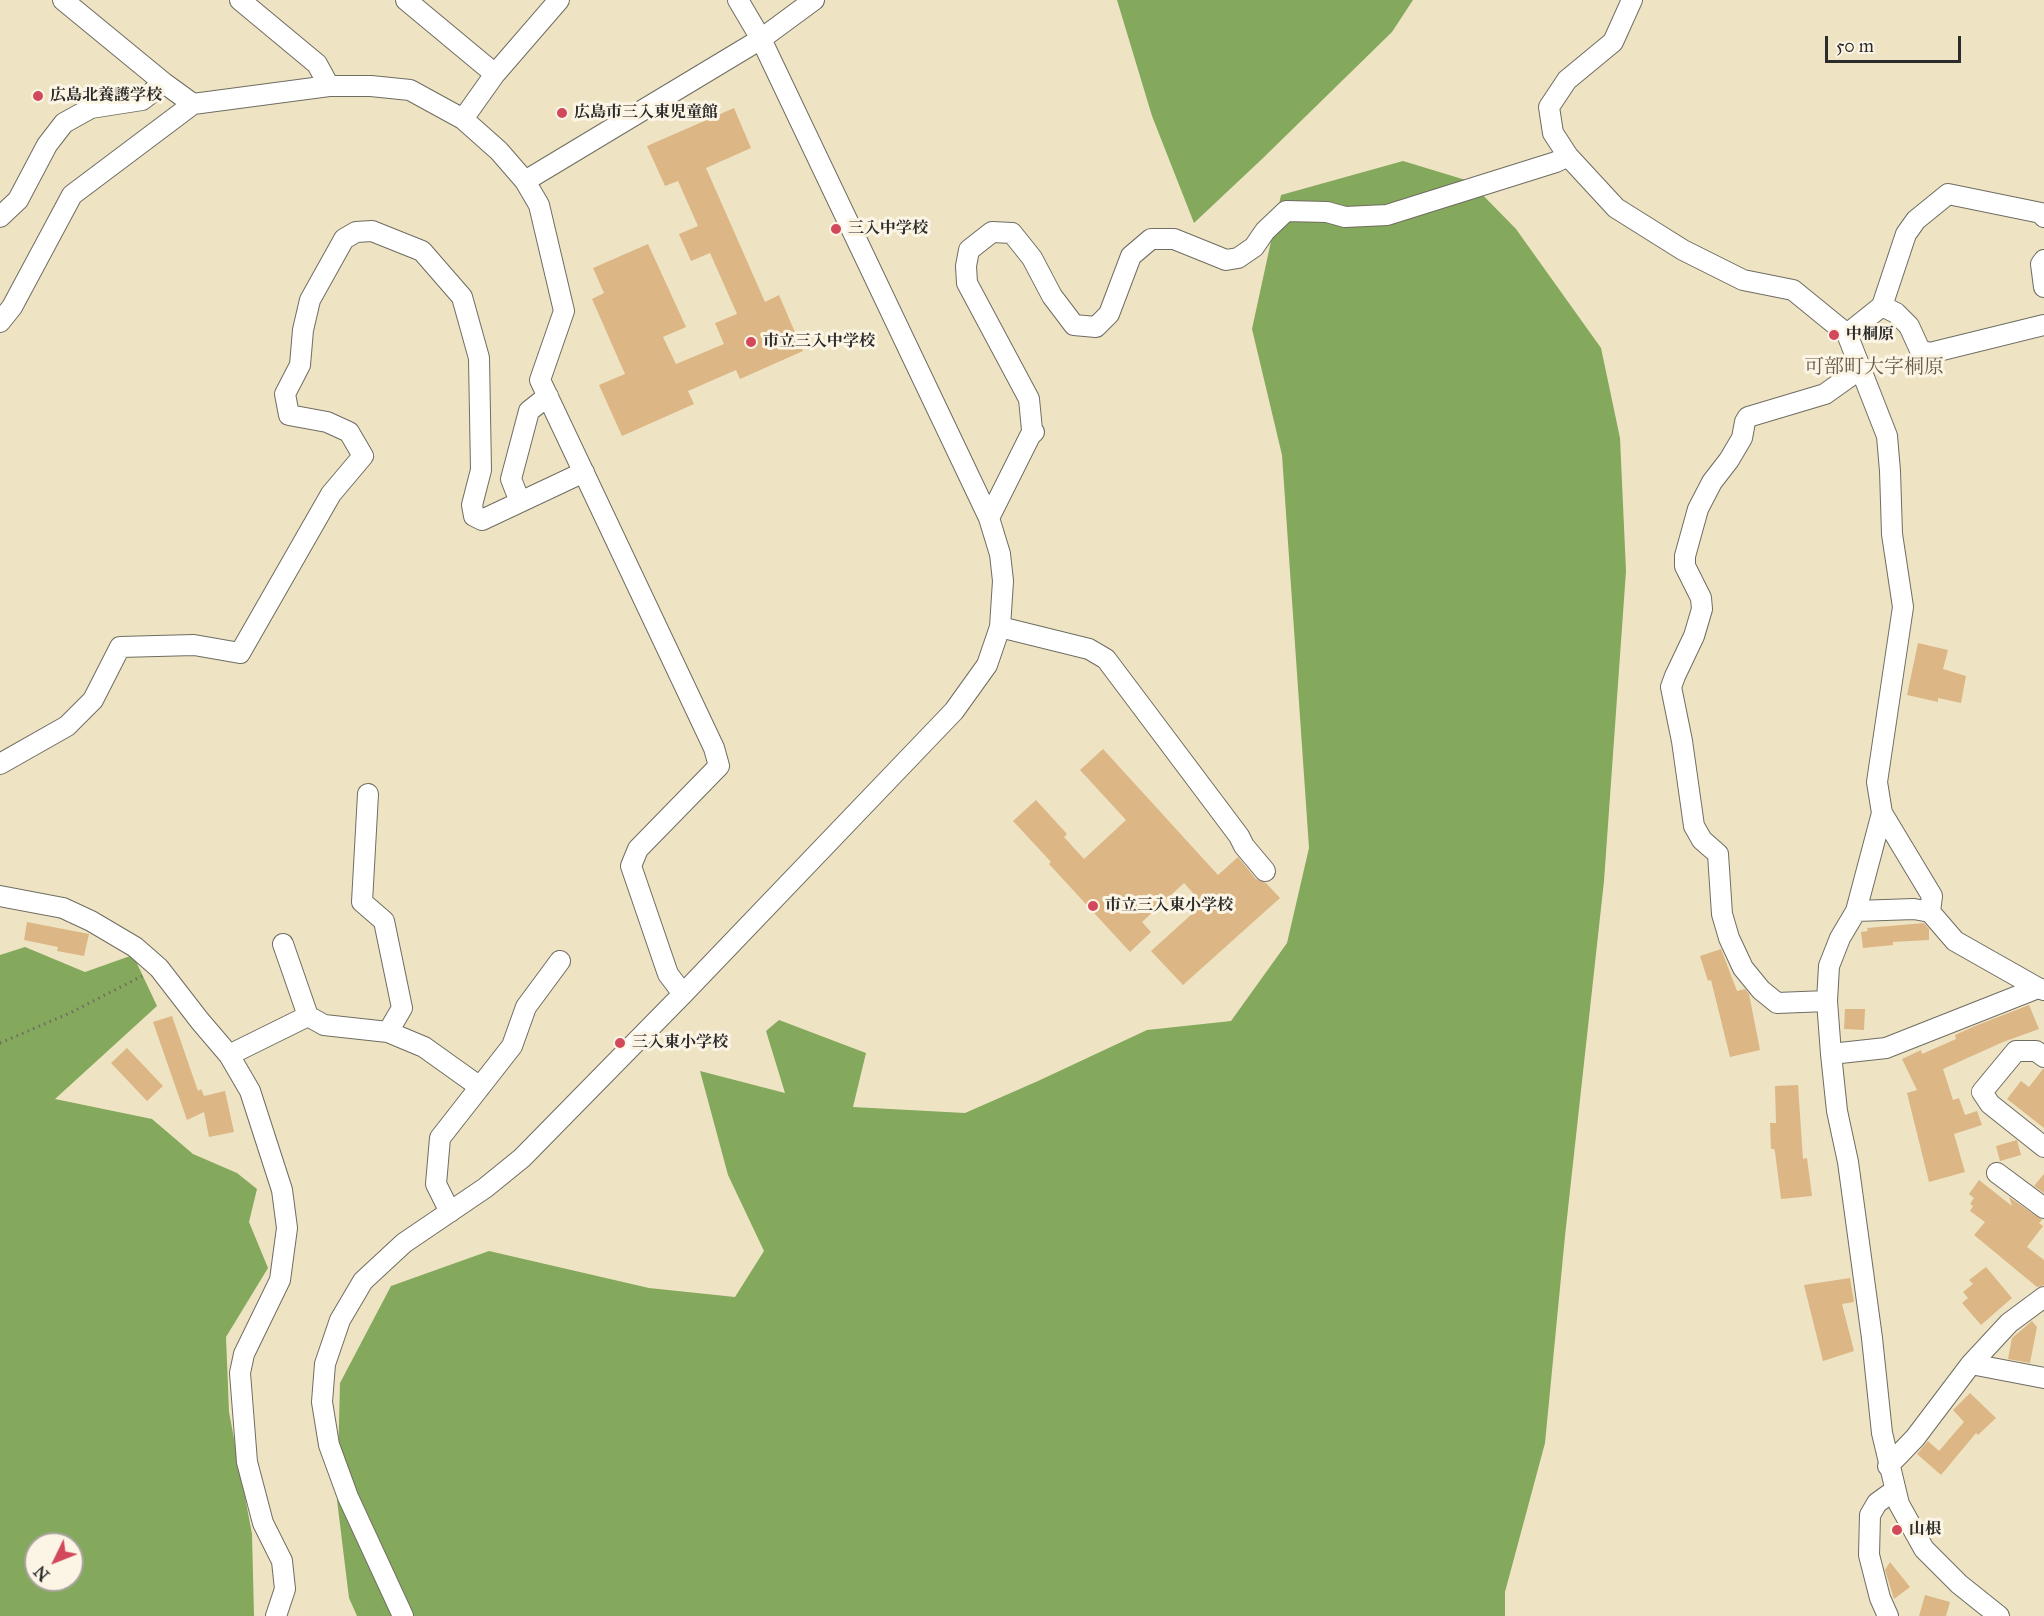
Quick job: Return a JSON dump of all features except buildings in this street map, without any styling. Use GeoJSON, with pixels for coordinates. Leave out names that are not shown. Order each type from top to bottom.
{"type":"FeatureCollection","features":[{"type":"Feature","properties":{"kind":"street"},"geometry":{"type":"LineString","coordinates":[[63,0],[193,104]]}},
{"type":"Feature","properties":{"kind":"street"},"geometry":{"type":"LineString","coordinates":[[240,0],[317,64],[329,86]]}},
{"type":"Feature","properties":{"kind":"street"},"geometry":{"type":"LineString","coordinates":[[406,0],[495,74]]}},
{"type":"Feature","properties":{"kind":"street"},"geometry":{"type":"LineString","coordinates":[[463,119],[495,74],[559,0]]}},
{"type":"Feature","properties":{"kind":"street"},"geometry":{"type":"LineString","coordinates":[[403,1616],[348,1497],[328,1445],[322,1402],[325,1364],[340,1320],[363,1281],[404,1244],[485,1188],[522,1158],[683,994],[954,711],[987,665],[1000,627],[1003,581],[1000,554],[989,518],[761,39],[738,0]]}},
{"type":"Feature","properties":{"kind":"street"},"geometry":{"type":"LineString","coordinates":[[525,181],[761,39],[814,0]]}},
{"type":"Feature","properties":{"kind":"street"},"geometry":{"type":"LineString","coordinates":[[1632,0],[1613,42],[1567,80],[1549,107],[1552,134],[1568,156],[1616,208],[1683,250],[1743,280],[1793,290],[1847,334],[1887,436],[1892,534],[1903,607],[1876,782],[1882,813],[1932,896],[1930,912]]}},
{"type":"Feature","properties":{"kind":"street"},"geometry":{"type":"LineString","coordinates":[[0,217],[18,200],[47,145],[64,123],[91,108],[142,100],[164,83]]}},
{"type":"Feature","properties":{"kind":"street"},"geometry":{"type":"LineString","coordinates":[[0,322],[12,307],[72,195],[193,104],[329,86],[371,86],[410,90],[463,119],[499,151],[525,181],[539,205],[564,311],[540,380],[714,748],[719,766],[638,849],[631,866],[668,974],[683,994]]}},
{"type":"Feature","properties":{"kind":"street"},"geometry":{"type":"LineString","coordinates":[[989,518],[1034,432],[1029,399],[968,283],[966,266],[969,250],[992,232],[1012,233],[1032,258],[1052,296],[1074,325],[1096,327],[1109,314],[1131,256],[1151,239],[1173,238],[1226,260],[1238,258],[1254,247],[1265,231],[1286,211],[1327,212],[1345,217],[1387,215],[1556,162],[1568,156]]}},
{"type":"Feature","properties":{"kind":"street"},"geometry":{"type":"LineString","coordinates":[[1847,334],[1882,306],[1906,234],[1916,220],[1948,194],[2041,213],[2044,217]]}},
{"type":"Feature","properties":{"kind":"street"},"geometry":{"type":"LineString","coordinates":[[0,764],[67,726],[93,700],[120,647],[194,645],[240,653],[275,588],[331,494],[363,456],[349,432],[327,422],[289,415],[285,394],[300,365],[303,330],[310,300],[344,239],[356,232],[372,231],[422,251],[462,297],[479,358],[481,470],[472,505],[474,516],[482,520],[584,472]]}},
{"type":"Feature","properties":{"kind":"street"},"geometry":{"type":"LineString","coordinates":[[2044,260],[2041,264],[2044,287]]}},
{"type":"Feature","properties":{"kind":"street"},"geometry":{"type":"LineString","coordinates":[[1882,306],[1896,313],[1909,326],[1920,350],[1930,353],[2044,325]]}},
{"type":"Feature","properties":{"kind":"street"},"geometry":{"type":"LineString","coordinates":[[1827,1001],[1777,1003],[1761,990],[1743,968],[1729,938],[1722,914],[1718,854],[1702,840],[1694,826],[1682,741],[1671,687],[1694,636],[1702,609],[1701,598],[1685,566],[1685,556],[1698,509],[1712,482],[1742,438],[1744,422],[1749,417],[1825,394],[1860,369]]}},
{"type":"Feature","properties":{"kind":"street"},"geometry":{"type":"LineString","coordinates":[[520,502],[512,479],[530,411],[548,396]]}},
{"type":"Feature","properties":{"kind":"street"},"geometry":{"type":"LineString","coordinates":[[1000,627],[1089,649],[1106,660],[1265,871]]}},
{"type":"Feature","properties":{"kind":"street"},"geometry":{"type":"LineString","coordinates":[[368,794],[362,902],[384,921],[402,1008],[388,1032]]}},
{"type":"Feature","properties":{"kind":"street"},"geometry":{"type":"LineString","coordinates":[[1882,813],[1856,911],[1840,938],[1829,966],[1827,1001],[1838,1111],[1848,1162],[1872,1338],[1882,1433],[1888,1466],[1899,1504],[1924,1549],[1959,1584],[1999,1616]]}},
{"type":"Feature","properties":{"kind":"street"},"geometry":{"type":"LineString","coordinates":[[0,896],[63,908],[91,921],[135,947],[159,968],[229,1055],[250,1091],[282,1190],[287,1228],[280,1280],[244,1354],[240,1373],[247,1462],[263,1523],[282,1561],[285,1589],[276,1616]]}},
{"type":"Feature","properties":{"kind":"street"},"geometry":{"type":"LineString","coordinates":[[1856,911],[1914,909],[1930,912],[1954,941],[2041,989]]}},
{"type":"Feature","properties":{"kind":"street"},"geometry":{"type":"LineString","coordinates":[[283,944],[308,1016],[324,1025],[388,1032],[424,1047],[480,1087]]}},
{"type":"Feature","properties":{"kind":"street"},"geometry":{"type":"LineString","coordinates":[[450,1212],[436,1184],[440,1138],[512,1046],[526,1007],[560,961]]}},
{"type":"Feature","properties":{"kind":"street"},"geometry":{"type":"LineString","coordinates":[[1831,1054],[1886,1048],[2041,989]]}},
{"type":"Feature","properties":{"kind":"street"},"geometry":{"type":"LineString","coordinates":[[229,1055],[308,1016]]}},
{"type":"Feature","properties":{"kind":"street"},"geometry":{"type":"LineString","coordinates":[[2044,1057],[2037,1051],[2016,1051],[1982,1092],[1990,1104],[2044,1147]]}},
{"type":"Feature","properties":{"kind":"street"},"geometry":{"type":"LineString","coordinates":[[1997,1173],[2044,1208]]}},
{"type":"Feature","properties":{"kind":"street"},"geometry":{"type":"LineString","coordinates":[[1888,1466],[1915,1438],[1971,1364],[2009,1323],[2044,1297]]}},
{"type":"Feature","properties":{"kind":"street"},"geometry":{"type":"LineString","coordinates":[[1971,1364],[2044,1378]]}},
{"type":"Feature","properties":{"kind":"street"},"geometry":{"type":"LineString","coordinates":[[1888,1616],[1880,1598],[1869,1555],[1870,1515],[1877,1503],[1895,1490]]}},
{"type":"Feature","properties":{"kind":"path"},"geometry":{"type":"LineString","coordinates":[[0,1043],[70,1013],[159,968]]}},
{"type":"Feature","properties":{"kind":"green space"},"geometry":{"type":"Polygon","coordinates":[[[1117,0],[1413,0],[1392,32],[1194,223],[1152,116],[1117,0]]]}},
{"type":"Feature","properties":{"kind":"green space"},"geometry":{"type":"Polygon","coordinates":[[[1403,161],[1469,181],[1516,229],[1601,348],[1620,438],[1626,571],[1604,881],[1545,1443],[1505,1592],[1505,1616],[357,1616],[349,1598],[337,1500],[340,1383],[391,1286],[489,1251],[649,1288],[735,1297],[764,1251],[728,1175],[700,1071],[785,1093],[766,1031],[779,1020],[866,1053],[853,1107],[965,1113],[1147,1030],[1231,1021],[1287,943],[1309,848],[1282,455],[1252,329],[1281,195],[1403,161]]]}},
{"type":"Feature","properties":{"kind":"green space"},"geometry":{"type":"Polygon","coordinates":[[[25,947],[85,972],[133,955],[157,1006],[55,1099],[152,1119],[193,1154],[237,1173],[257,1189],[249,1222],[268,1268],[226,1337],[229,1412],[252,1534],[254,1616],[0,1616],[0,955],[25,947]]]}},
{"type":"Feature","properties":{"kind":"place","name":"広島北養護学校"},"geometry":{"type":"Point","coordinates":[38,96]}},
{"type":"Feature","properties":{"kind":"place","name":"広島市三入東児童館"},"geometry":{"type":"Point","coordinates":[562,113]}},
{"type":"Feature","properties":{"kind":"place","name":"三入中学校"},"geometry":{"type":"Point","coordinates":[836,229]}},
{"type":"Feature","properties":{"kind":"place","name":"中桐原"},"geometry":{"type":"Point","coordinates":[1834,335]}},
{"type":"Feature","properties":{"kind":"place","name":"市立三入中学校"},"geometry":{"type":"Point","coordinates":[751,342]}},
{"type":"Feature","properties":{"kind":"place","name":"市立三入東小学校"},"geometry":{"type":"Point","coordinates":[1093,906]}},
{"type":"Feature","properties":{"kind":"place","name":"三入東小学校"},"geometry":{"type":"Point","coordinates":[620,1043]}},
{"type":"Feature","properties":{"kind":"place","name":"山根"},"geometry":{"type":"Point","coordinates":[1897,1530]}},
{"type":"Feature","properties":{"kind":"district","name":"可部町大字桐原"},"geometry":{"type":"Point","coordinates":[1874,368]}}]}
